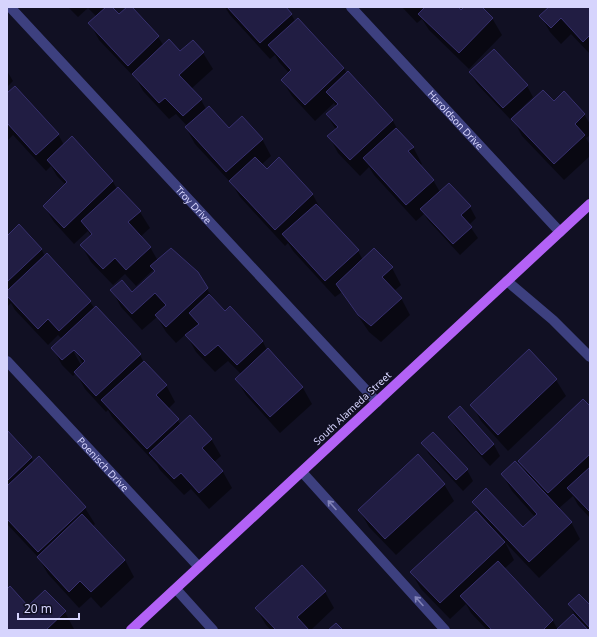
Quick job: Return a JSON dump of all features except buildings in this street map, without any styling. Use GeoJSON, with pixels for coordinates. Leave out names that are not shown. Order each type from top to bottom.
{"type":"FeatureCollection","features":[{"type":"Feature","properties":{"kind":"main road","name":"South Alameda Street"},"geometry":{"type":"LineString","coordinates":[[131,630],[590,204]]}},
{"type":"Feature","properties":{"kind":"street","name":"Troy Drive"},"geometry":{"type":"LineString","coordinates":[[10,7],[377,402]]}},
{"type":"Feature","properties":{"kind":"street","name":"Haroldson Drive"},"geometry":{"type":"LineString","coordinates":[[351,7],[560,232]]}},
{"type":"Feature","properties":{"kind":"street"},"geometry":{"type":"LineString","coordinates":[[507,281],[553,320],[590,357]]}},
{"type":"Feature","properties":{"kind":"street","name":"Poenisch Drive"},"geometry":{"type":"LineString","coordinates":[[7,361],[199,567]]}},
{"type":"Feature","properties":{"kind":"street"},"geometry":{"type":"LineString","coordinates":[[302,472],[445,630]]}},
{"type":"Feature","properties":{"kind":"street"},"geometry":{"type":"LineString","coordinates":[[176,589],[213,630]]}}]}
